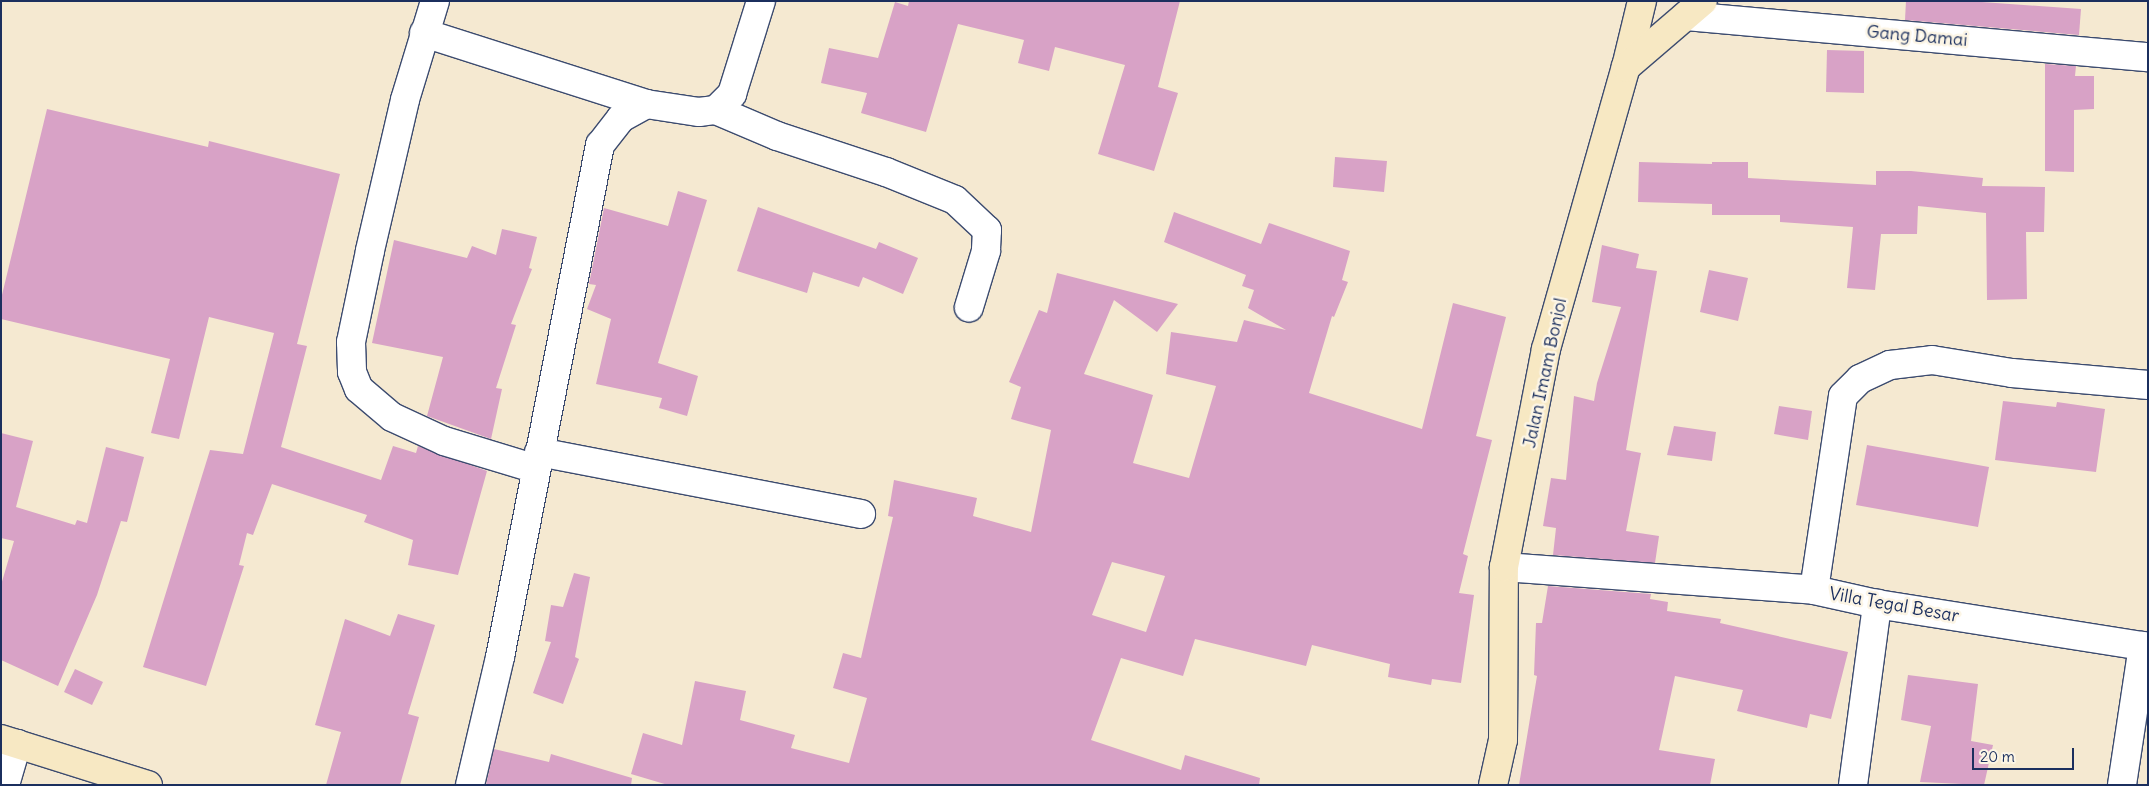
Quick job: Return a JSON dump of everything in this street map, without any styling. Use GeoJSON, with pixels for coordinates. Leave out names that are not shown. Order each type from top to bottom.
{"type":"FeatureCollection","features":[{"type":"Feature","properties":{"kind":"street"},"geometry":{"type":"LineString","coordinates":[[434,1],[403,109],[353,333],[352,372],[359,389],[392,417],[444,440],[538,460],[861,514]]}},
{"type":"Feature","properties":{"kind":"street"},"geometry":{"type":"LineString","coordinates":[[716,110],[732,94],[761,1]]}},
{"type":"Feature","properties":{"kind":"street","name":"Jalan Imam Bonjol"},"geometry":{"type":"LineString","coordinates":[[1493,785],[1503,740],[1504,567],[1546,349],[1626,67],[1642,1]]}},
{"type":"Feature","properties":{"kind":"street"},"geometry":{"type":"LineString","coordinates":[[1626,67],[1694,8]]}},
{"type":"Feature","properties":{"kind":"street","name":"Gang Damai"},"geometry":{"type":"LineString","coordinates":[[1694,8],[2148,57]]}},
{"type":"Feature","properties":{"kind":"street"},"geometry":{"type":"LineString","coordinates":[[424,33],[646,104],[700,112],[716,110],[777,136],[886,172],[955,200],[987,230],[986,251],[969,307]]}},
{"type":"Feature","properties":{"kind":"street"},"geometry":{"type":"LineString","coordinates":[[470,785],[500,657],[600,145],[621,118],[646,104]]}},
{"type":"Feature","properties":{"kind":"street"},"geometry":{"type":"LineString","coordinates":[[1814,590],[1843,396],[1860,379],[1890,365],[1932,360],[2022,374],[2148,385]]}},
{"type":"Feature","properties":{"kind":"street","name":"Villa Tegal Besar"},"geometry":{"type":"LineString","coordinates":[[1504,567],[1814,590],[1877,604],[2145,646],[2122,785]]}},
{"type":"Feature","properties":{"kind":"street"},"geometry":{"type":"LineString","coordinates":[[1853,785],[1877,604]]}},
{"type":"Feature","properties":{"kind":"street"},"geometry":{"type":"LineString","coordinates":[[6,785],[9,742],[148,785]]}},
{"type":"Feature","properties":{"kind":"building"},"geometry":{"type":"Polygon","coordinates":[[[909,1],[1180,1],[1158,87],[1178,93],[1154,171],[1098,154],[1125,65],[1055,47],[1049,71],[1018,63],[1024,40],[958,24],[926,132],[861,113],[867,93],[821,83],[829,48],[878,58],[895,2],[908,6],[909,1]]]}},
{"type":"Feature","properties":{"kind":"building"},"geometry":{"type":"Polygon","coordinates":[[[1906,1],[1968,1],[2081,9],[2079,35],[1905,20],[1906,1]]]}},
{"type":"Feature","properties":{"kind":"building"},"geometry":{"type":"Polygon","coordinates":[[[1827,50],[1864,51],[1864,93],[1826,92],[1827,50]]]}},
{"type":"Feature","properties":{"kind":"building"},"geometry":{"type":"Polygon","coordinates":[[[2045,64],[2076,66],[2075,76],[2094,76],[2094,109],[2074,110],[2074,172],[2045,171],[2045,64]]]}},
{"type":"Feature","properties":{"kind":"building"},"geometry":{"type":"Polygon","coordinates":[[[47,109],[208,147],[209,141],[340,174],[297,344],[307,346],[281,447],[381,480],[393,446],[416,453],[418,446],[487,471],[458,575],[408,565],[413,540],[364,522],[367,515],[272,484],[253,535],[247,533],[239,565],[244,566],[206,686],[143,667],[210,450],[243,454],[274,333],[209,317],[179,439],[151,433],[170,359],[1,319],[1,299],[47,109]]]}},
{"type":"Feature","properties":{"kind":"building"},"geometry":{"type":"Polygon","coordinates":[[[1335,157],[1387,161],[1384,192],[1333,187],[1335,157]]]}},
{"type":"Feature","properties":{"kind":"building"},"geometry":{"type":"Polygon","coordinates":[[[1639,162],[1712,164],[1712,162],[1748,162],[1748,178],[1876,185],[1876,171],[1911,171],[1983,178],[1982,186],[2045,187],[2044,232],[2026,232],[2027,299],[1987,300],[1986,213],[1918,206],[1917,234],[1881,234],[1875,290],[1847,288],[1853,227],[1780,222],[1780,215],[1712,215],[1712,204],[1638,202],[1639,162]]]}},
{"type":"Feature","properties":{"kind":"building"},"geometry":{"type":"Polygon","coordinates":[[[678,191],[707,200],[658,363],[698,376],[687,416],[659,408],[662,398],[596,384],[611,319],[587,309],[596,285],[589,284],[604,208],[668,226],[678,191]]]}},
{"type":"Feature","properties":{"kind":"building"},"geometry":{"type":"Polygon","coordinates":[[[758,207],[876,249],[879,242],[918,258],[903,294],[863,277],[859,287],[813,272],[807,293],[737,271],[758,207]]]}},
{"type":"Feature","properties":{"kind":"building"},"geometry":{"type":"Polygon","coordinates":[[[1174,212],[1261,244],[1269,223],[1350,251],[1342,280],[1348,282],[1334,317],[1332,316],[1309,393],[1422,429],[1453,303],[1506,317],[1476,436],[1492,440],[1463,554],[1468,556],[1459,593],[1474,595],[1461,683],[1432,679],[1431,685],[1388,677],[1390,664],[1312,645],[1306,666],[1195,639],[1183,676],[1121,658],[1091,740],[1181,770],[1185,755],[1260,778],[1259,785],[668,785],[631,774],[643,733],[682,745],[695,681],[746,691],[740,720],[795,735],[791,748],[849,763],[867,698],[833,688],[843,653],[861,658],[893,517],[888,516],[894,480],[977,498],[973,516],[1031,532],[1051,430],[1011,419],[1021,387],[1009,382],[1039,310],[1047,313],[1057,273],[1178,304],[1157,332],[1114,300],[1084,374],[1153,395],[1133,463],[1189,478],[1216,386],[1166,374],[1171,332],[1237,342],[1244,320],[1286,330],[1248,308],[1254,290],[1242,286],[1246,275],[1164,242],[1174,212]],[[1112,562],[1092,615],[1146,632],[1165,576],[1112,562]]]}},
{"type":"Feature","properties":{"kind":"building"},"geometry":{"type":"Polygon","coordinates":[[[502,229],[537,237],[529,268],[532,269],[511,324],[516,325],[496,388],[502,389],[491,439],[427,416],[443,357],[372,343],[394,240],[467,258],[472,246],[496,255],[502,229]]]}},
{"type":"Feature","properties":{"kind":"building"},"geometry":{"type":"Polygon","coordinates":[[[1602,245],[1639,254],[1636,268],[1657,271],[1626,450],[1641,453],[1626,531],[1659,536],[1655,563],[1553,555],[1556,528],[1543,526],[1551,478],[1566,480],[1574,396],[1594,401],[1597,383],[1621,307],[1592,302],[1602,245]]]}},
{"type":"Feature","properties":{"kind":"building"},"geometry":{"type":"Polygon","coordinates":[[[1709,270],[1748,278],[1738,321],[1700,312],[1709,270]]]}},
{"type":"Feature","properties":{"kind":"building"},"geometry":{"type":"Polygon","coordinates":[[[2003,401],[2056,407],[2057,402],[2105,409],[2096,472],[1995,460],[2003,401]]]}},
{"type":"Feature","properties":{"kind":"building"},"geometry":{"type":"Polygon","coordinates":[[[1779,406],[1812,411],[1808,440],[1774,434],[1779,406]]]}},
{"type":"Feature","properties":{"kind":"building"},"geometry":{"type":"Polygon","coordinates":[[[1674,426],[1716,432],[1712,461],[1667,455],[1674,426]]]}},
{"type":"Feature","properties":{"kind":"building"},"geometry":{"type":"Polygon","coordinates":[[[1,433],[33,441],[16,507],[75,525],[77,520],[87,523],[106,447],[144,457],[127,522],[121,521],[97,595],[58,686],[1,660],[1,585],[14,541],[1,538],[1,433]]]}},
{"type":"Feature","properties":{"kind":"building"},"geometry":{"type":"Polygon","coordinates":[[[1867,445],[1989,467],[1978,527],[1856,505],[1867,445]]]}},
{"type":"Feature","properties":{"kind":"building"},"geometry":{"type":"Polygon","coordinates":[[[574,573],[590,577],[575,657],[579,659],[563,704],[533,693],[551,642],[545,641],[551,605],[563,607],[574,573]]]}},
{"type":"Feature","properties":{"kind":"building"},"geometry":{"type":"Polygon","coordinates":[[[1548,586],[1651,594],[1650,599],[1668,602],[1667,611],[1721,619],[1720,623],[1848,652],[1831,719],[1810,714],[1807,728],[1737,711],[1743,690],[1675,676],[1659,750],[1715,759],[1710,785],[1519,785],[1537,676],[1534,675],[1536,623],[1542,623],[1548,586]]]}},
{"type":"Feature","properties":{"kind":"building"},"geometry":{"type":"Polygon","coordinates":[[[398,614],[435,625],[408,714],[419,717],[400,785],[326,785],[341,732],[315,725],[345,619],[390,636],[398,614]]]}},
{"type":"Feature","properties":{"kind":"building"},"geometry":{"type":"Polygon","coordinates":[[[75,669],[103,682],[92,705],[64,692],[75,669]]]}},
{"type":"Feature","properties":{"kind":"building"},"geometry":{"type":"Polygon","coordinates":[[[1908,675],[1978,684],[1971,741],[1993,745],[1984,785],[1920,782],[1931,726],[1901,720],[1908,675]]]}},
{"type":"Feature","properties":{"kind":"building"},"geometry":{"type":"Polygon","coordinates":[[[494,749],[549,762],[551,754],[632,778],[631,785],[486,785],[494,749]]]}}]}
